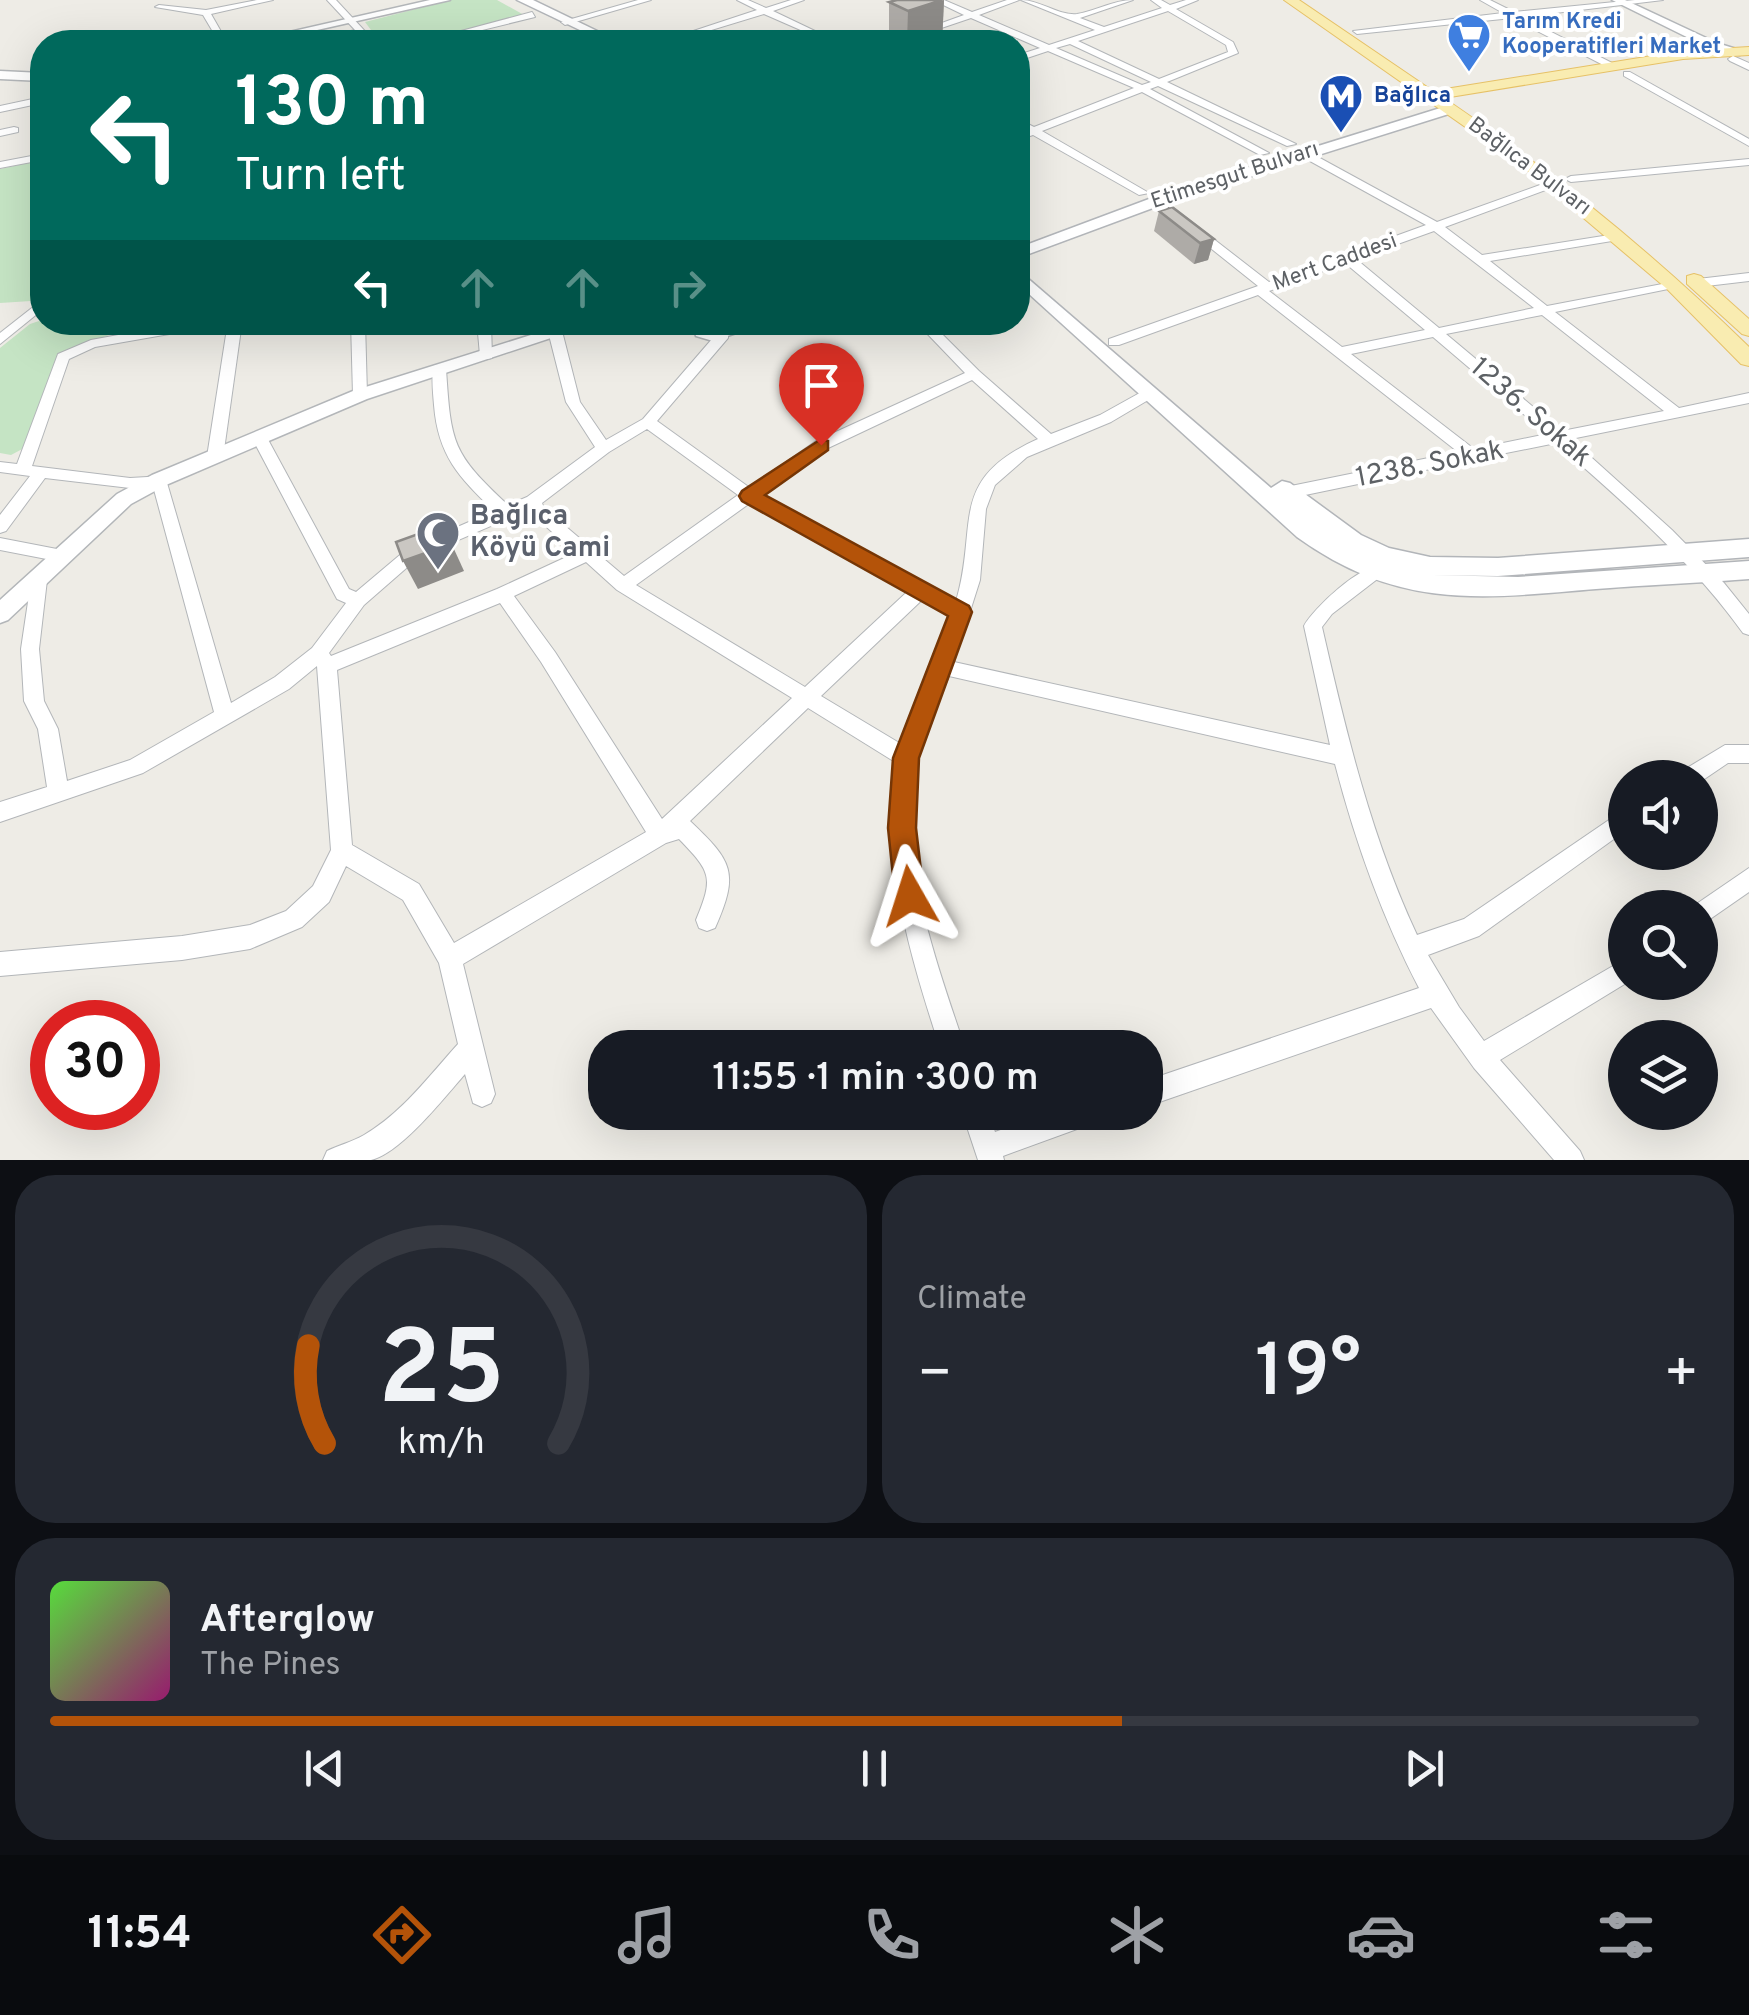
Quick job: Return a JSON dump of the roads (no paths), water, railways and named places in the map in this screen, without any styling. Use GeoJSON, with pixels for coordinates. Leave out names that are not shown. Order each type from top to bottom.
{"type":"FeatureCollection","features":[{"type":"Feature","properties":{"kind":"main road"},"geometry":{"type":"LineString","coordinates":[[505,0],[567,30]]}},
{"type":"Feature","properties":{"kind":"main road"},"geometry":{"type":"LineString","coordinates":[[523,0],[585,30]]}},
{"type":"Feature","properties":{"kind":"main road","name":"Bağlıca Bulvarı"},"geometry":{"type":"LineString","coordinates":[[1290,0],[1429,96],[1472,102],[1563,181],[1698,284],[1749,330]]}},
{"type":"Feature","properties":{"kind":"main road","name":"Bağlıca Bulvarı"},"geometry":{"type":"LineString","coordinates":[[1309,0],[1451,100],[1494,136],[1563,181],[1749,359]]}},
{"type":"Feature","properties":{"kind":"main road","name":"Etimesgut Bulvarı"},"geometry":{"type":"LineString","coordinates":[[1030,232],[1410,118],[1451,100],[1611,66],[1683,55],[1743,55]]}},
{"type":"Feature","properties":{"kind":"main road"},"geometry":{"type":"LineString","coordinates":[[1472,102],[1743,55]]}},
{"type":"Feature","properties":{"kind":"main road","name":"Etimesgut Bulvarı"},"geometry":{"type":"LineString","coordinates":[[1030,248],[1264,153],[1297,149],[1429,96]]}},
{"type":"Feature","properties":{"kind":"main road"},"geometry":{"type":"LineString","coordinates":[[1410,118],[1449,120],[1494,136]]}},
{"type":"Feature","properties":{"kind":"main road"},"geometry":{"type":"LineString","coordinates":[[1030,264],[1286,493],[1352,541],[1384,556],[1430,566],[1498,567],[1749,548]]}},
{"type":"Feature","properties":{"kind":"main road"},"geometry":{"type":"LineString","coordinates":[[1030,285],[1318,542],[1374,572],[1451,590],[1749,570]]}},
{"type":"Feature","properties":{"kind":"street"},"geometry":{"type":"LineString","coordinates":[[159,6],[206,12],[268,0]]}},
{"type":"Feature","properties":{"kind":"street"},"geometry":{"type":"LineString","coordinates":[[331,0],[361,30]]}},
{"type":"Feature","properties":{"kind":"street"},"geometry":{"type":"LineString","coordinates":[[304,30],[431,0]]}},
{"type":"Feature","properties":{"kind":"street"},"geometry":{"type":"LineString","coordinates":[[297,30],[445,0]]}},
{"type":"Feature","properties":{"kind":"street"},"geometry":{"type":"LineString","coordinates":[[566,22],[646,0]]}},
{"type":"Feature","properties":{"kind":"street"},"geometry":{"type":"LineString","coordinates":[[741,0],[807,30]]}},
{"type":"Feature","properties":{"kind":"street"},"geometry":{"type":"LineString","coordinates":[[703,30],[800,0]]}},
{"type":"Feature","properties":{"kind":"street"},"geometry":{"type":"LineString","coordinates":[[936,0],[1009,30]]}},
{"type":"Feature","properties":{"kind":"street"},"geometry":{"type":"LineString","coordinates":[[1026,0],[1104,30]]}},
{"type":"Feature","properties":{"kind":"street"},"geometry":{"type":"LineString","coordinates":[[1072,18],[1130,0]]}},
{"type":"Feature","properties":{"kind":"street"},"geometry":{"type":"LineString","coordinates":[[1030,132],[1227,57],[1234,50],[1156,0]]}},
{"type":"Feature","properties":{"kind":"street"},"geometry":{"type":"LineString","coordinates":[[1030,54],[1194,0]]}},
{"type":"Feature","properties":{"kind":"street"},"geometry":{"type":"LineString","coordinates":[[1484,0],[1611,66]]}},
{"type":"Feature","properties":{"kind":"street"},"geometry":{"type":"LineString","coordinates":[[1351,27],[1515,16],[1659,0]]}},
{"type":"Feature","properties":{"kind":"street"},"geometry":{"type":"LineString","coordinates":[[929,30],[1006,1]]}},
{"type":"Feature","properties":{"kind":"street"},"geometry":{"type":"LineString","coordinates":[[1616,2],[1697,50],[1683,55]]}},
{"type":"Feature","properties":{"kind":"street"},"geometry":{"type":"LineString","coordinates":[[1616,2],[1713,46],[1743,55],[1749,67]]}},
{"type":"Feature","properties":{"kind":"street"},"geometry":{"type":"LineString","coordinates":[[1351,27],[1502,10]]}},
{"type":"Feature","properties":{"kind":"street"},"geometry":{"type":"LineString","coordinates":[[206,12],[216,30]]}},
{"type":"Feature","properties":{"kind":"street"},"geometry":{"type":"LineString","coordinates":[[487,30],[532,15]]}},
{"type":"Feature","properties":{"kind":"street"},"geometry":{"type":"LineString","coordinates":[[1030,39],[1143,90],[1264,153]]}},
{"type":"Feature","properties":{"kind":"street"},"geometry":{"type":"LineString","coordinates":[[1071,41],[1164,82],[1297,149],[1436,226],[1677,413]]}},
{"type":"Feature","properties":{"kind":"street"},"geometry":{"type":"LineString","coordinates":[[1627,74],[1749,143]]}},
{"type":"Feature","properties":{"kind":"street"},"geometry":{"type":"LineString","coordinates":[[0,77],[30,78]]}},
{"type":"Feature","properties":{"kind":"street"},"geometry":{"type":"LineString","coordinates":[[0,109],[30,103]]}},
{"type":"Feature","properties":{"kind":"street"},"geometry":{"type":"LineString","coordinates":[[1030,127],[1150,197],[1474,457]]}},
{"type":"Feature","properties":{"kind":"street"},"geometry":{"type":"LineString","coordinates":[[0,133],[14,130]]}},
{"type":"Feature","properties":{"kind":"street"},"geometry":{"type":"LineString","coordinates":[[0,166],[30,160]]}},
{"type":"Feature","properties":{"kind":"street","name":"Mert Caddesi"},"geometry":{"type":"LineString","coordinates":[[1114,342],[1563,181],[1749,162]]}},
{"type":"Feature","properties":{"kind":"street"},"geometry":{"type":"LineString","coordinates":[[1482,258],[1618,236]]}},
{"type":"Feature","properties":{"kind":"street","name":"1236. Sokak"},"geometry":{"type":"LineString","coordinates":[[1347,258],[1563,440],[1688,554],[1708,573],[1749,628]]}},
{"type":"Feature","properties":{"kind":"street"},"geometry":{"type":"LineString","coordinates":[[1698,284],[1749,277]]}},
{"type":"Feature","properties":{"kind":"street"},"geometry":{"type":"LineString","coordinates":[[1340,352],[1673,284]]}},
{"type":"Feature","properties":{"kind":"street"},"geometry":{"type":"LineString","coordinates":[[0,340],[30,314]]}},
{"type":"Feature","properties":{"kind":"street"},"geometry":{"type":"LineString","coordinates":[[23,469],[63,356],[91,344],[142,335]]}},
{"type":"Feature","properties":{"kind":"street"},"geometry":{"type":"LineString","coordinates":[[215,457],[233,335]]}},
{"type":"Feature","properties":{"kind":"street"},"geometry":{"type":"LineString","coordinates":[[358,335],[360,395]]}},
{"type":"Feature","properties":{"kind":"street"},"geometry":{"type":"LineString","coordinates":[[485,335],[487,355]]}},
{"type":"Feature","properties":{"kind":"street"},"geometry":{"type":"LineString","coordinates":[[0,614],[124,499],[159,480],[360,395],[556,335],[573,402],[604,448]]}},
{"type":"Feature","properties":{"kind":"street"},"geometry":{"type":"LineString","coordinates":[[684,380],[682,371],[696,335]]}},
{"type":"Feature","properties":{"kind":"street"},"geometry":{"type":"LineString","coordinates":[[0,964],[182,948],[250,937],[294,919],[308,907],[321,894],[342,851],[323,660],[358,600],[413,553],[533,501],[604,448],[648,422],[725,335]]}},
{"type":"Feature","properties":{"kind":"street"},"geometry":{"type":"LineString","coordinates":[[935,335],[1048,440]]}},
{"type":"Feature","properties":{"kind":"street"},"geometry":{"type":"LineString","coordinates":[[440,369],[443,440],[457,467],[507,514]]}},
{"type":"Feature","properties":{"kind":"street"},"geometry":{"type":"LineString","coordinates":[[623,585],[821,445],[974,374]]}},
{"type":"Feature","properties":{"kind":"street"},"geometry":{"type":"LineString","coordinates":[[947,1030],[930,981],[910,896],[902,828],[906,758],[943,667],[974,569],[973,521],[982,494],[999,470],[1048,440],[1089,426],[1150,392]]}},
{"type":"Feature","properties":{"kind":"street","name":"1238. Sokak"},"geometry":{"type":"LineString","coordinates":[[1286,493],[1563,440],[1749,398]]}},
{"type":"Feature","properties":{"kind":"street"},"geometry":{"type":"LineString","coordinates":[[648,422],[750,496],[961,612]]}},
{"type":"Feature","properties":{"kind":"street"},"geometry":{"type":"LineString","coordinates":[[260,438],[344,594],[358,600]]}},
{"type":"Feature","properties":{"kind":"street"},"geometry":{"type":"LineString","coordinates":[[0,467],[130,483],[159,480]]}},
{"type":"Feature","properties":{"kind":"street"},"geometry":{"type":"LineString","coordinates":[[0,527],[42,470]]}},
{"type":"Feature","properties":{"kind":"street"},"geometry":{"type":"LineString","coordinates":[[159,480],[226,716]]}},
{"type":"Feature","properties":{"kind":"street"},"geometry":{"type":"LineString","coordinates":[[533,501],[537,511],[623,585],[906,758]]}},
{"type":"Feature","properties":{"kind":"street"},"geometry":{"type":"LineString","coordinates":[[0,544],[62,556]]}},
{"type":"Feature","properties":{"kind":"street"},"geometry":{"type":"LineString","coordinates":[[0,812],[136,767],[323,660],[503,594],[588,554]]}},
{"type":"Feature","properties":{"kind":"street"},"geometry":{"type":"LineString","coordinates":[[1374,572],[1326,607],[1313,626],[1340,756],[1394,906],[1436,994],[1571,1160]]}},
{"type":"Feature","properties":{"kind":"street"},"geometry":{"type":"LineString","coordinates":[[38,580],[30,649],[34,702],[48,729],[58,790]]}},
{"type":"Feature","properties":{"kind":"street"},"geometry":{"type":"LineString","coordinates":[[450,959],[660,835],[920,590]]}},
{"type":"Feature","properties":{"kind":"street"},"geometry":{"type":"LineString","coordinates":[[503,594],[548,657],[660,835]]}},
{"type":"Feature","properties":{"kind":"street"},"geometry":{"type":"LineString","coordinates":[[943,667],[1340,756]]}},
{"type":"Feature","properties":{"kind":"street"},"geometry":{"type":"LineString","coordinates":[[1716,760],[1725,754],[1749,754]]}},
{"type":"Feature","properties":{"kind":"street"},"geometry":{"type":"LineString","coordinates":[[660,835],[682,828],[715,860],[719,894],[707,920]]}},
{"type":"Feature","properties":{"kind":"street"},"geometry":{"type":"LineString","coordinates":[[1414,948],[1471,928],[1608,831]]}},
{"type":"Feature","properties":{"kind":"street"},"geometry":{"type":"LineString","coordinates":[[342,851],[411,892],[450,959],[482,1094]]}},
{"type":"Feature","properties":{"kind":"street"},"geometry":{"type":"LineString","coordinates":[[1718,902],[1749,879]]}},
{"type":"Feature","properties":{"kind":"street"},"geometry":{"type":"LineString","coordinates":[[1483,1056],[1608,981]]}},
{"type":"Feature","properties":{"kind":"street"},"geometry":{"type":"LineString","coordinates":[[1163,1088],[1436,994]]}},
{"type":"Feature","properties":{"kind":"street"},"geometry":{"type":"LineString","coordinates":[[336,1160],[362,1155],[410,1114],[470,1049]]}},
{"type":"Feature","properties":{"kind":"street"},"geometry":{"type":"LineString","coordinates":[[981,1130],[989,1154],[1047,1130]]}},
{"type":"Feature","properties":{"kind":"place","name":"Tarım Kredi Kooperatifleri Market"},"geometry":{"type":"Point","coordinates":[1469,73]}},
{"type":"Feature","properties":{"kind":"place","name":"Bağlıca"},"geometry":{"type":"Point","coordinates":[1341,134]}},
{"type":"Feature","properties":{"kind":"place","name":"Bağlıca Köyü Cami"},"geometry":{"type":"Point","coordinates":[438,571]}}]}
